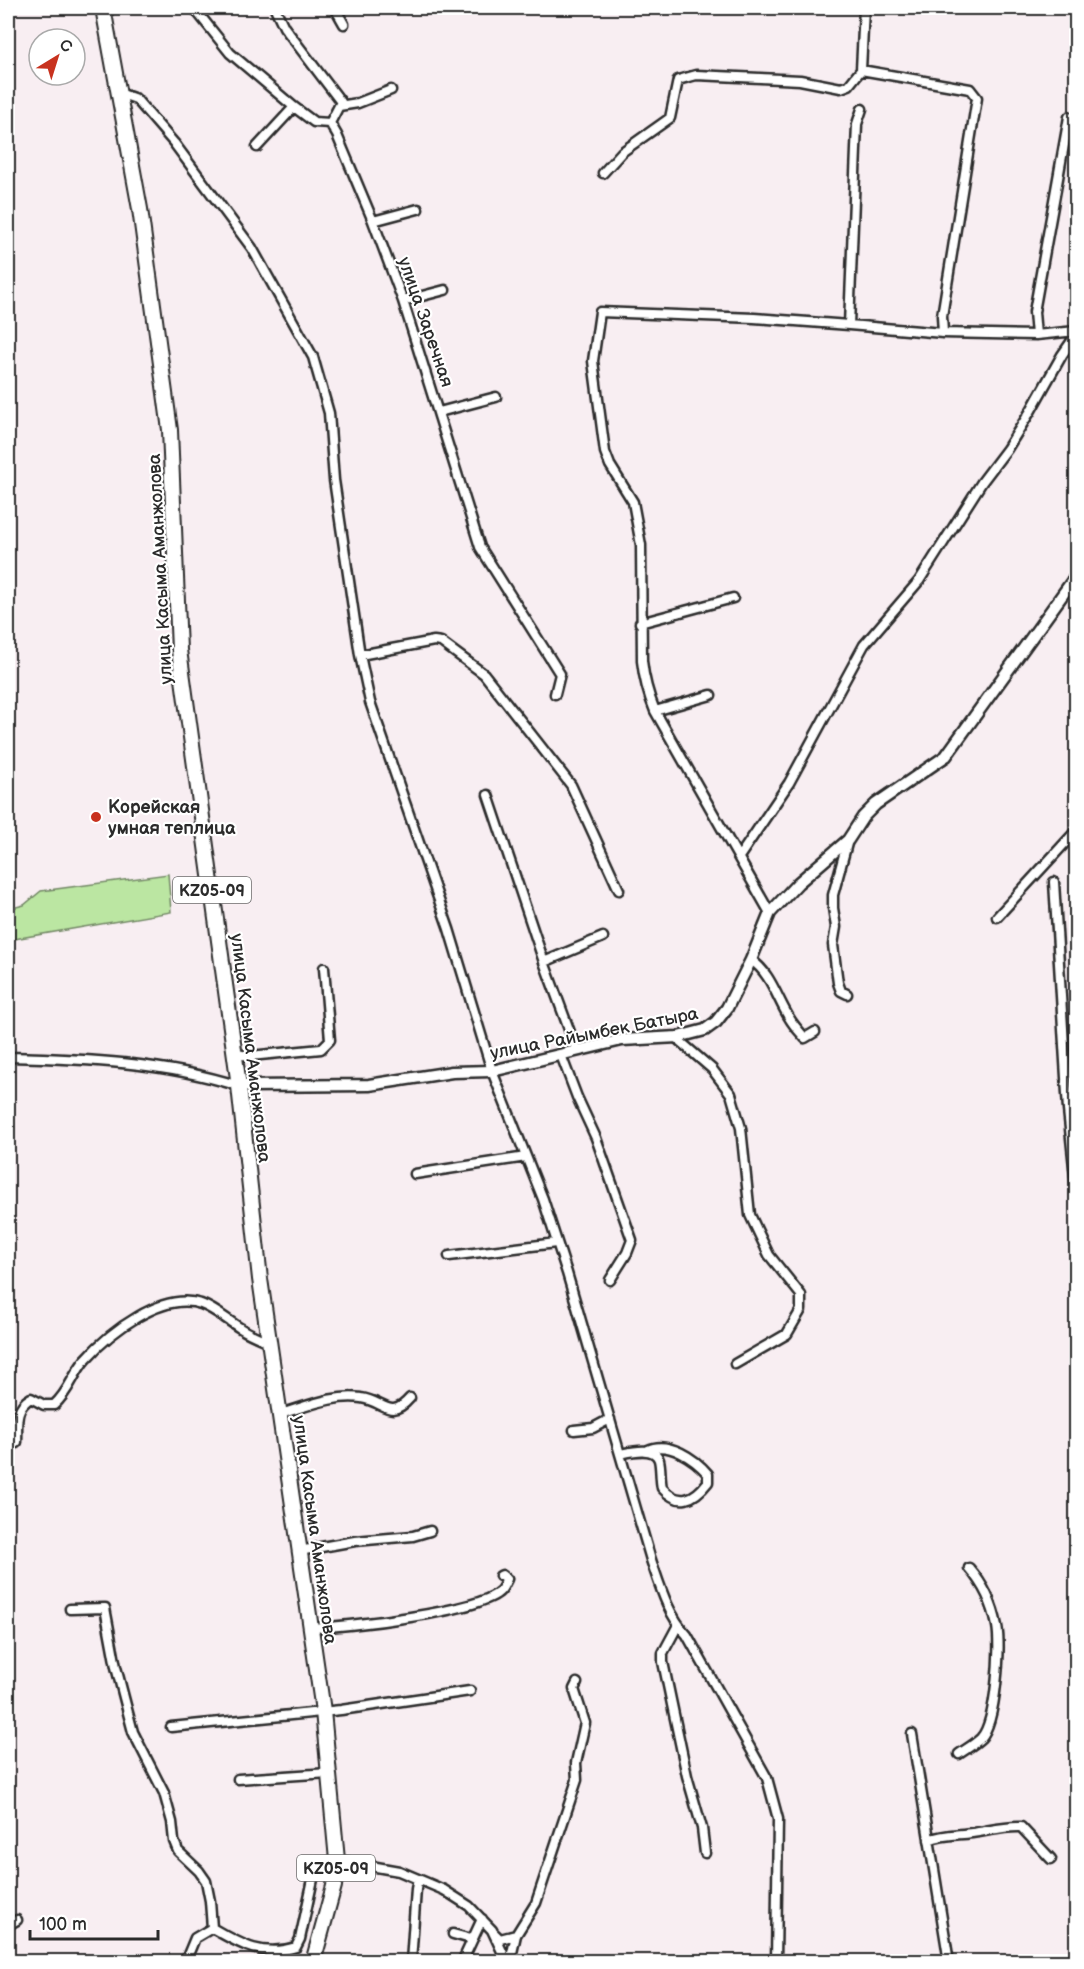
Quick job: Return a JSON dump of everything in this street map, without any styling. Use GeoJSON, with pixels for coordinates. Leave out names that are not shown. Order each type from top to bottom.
{"type":"FeatureCollection","features":[{"type":"Feature","properties":{"kind":"main road","name":"улица Касыма Аманжолова"},"geometry":{"type":"LineString","coordinates":[[103,8],[140,209],[170,430],[179,650],[235,1054],[260,1279],[323,1711],[329,1773]]}},
{"type":"Feature","properties":{"kind":"main road","name":"KZ05-09"},"geometry":{"type":"LineString","coordinates":[[313,1962],[334,1886],[337,1860],[329,1773]]}},
{"type":"Feature","properties":{"kind":"street"},"geometry":{"type":"LineString","coordinates":[[194,8],[230,53],[314,122],[330,123],[339,106],[337,95],[284,27],[274,8]]}},
{"type":"Feature","properties":{"kind":"street"},"geometry":{"type":"LineString","coordinates":[[335,8],[344,24]]}},
{"type":"Feature","properties":{"kind":"street"},"geometry":{"type":"LineString","coordinates":[[603,173],[622,152],[670,118],[678,80],[696,75],[800,80],[841,88],[849,85],[861,70],[864,8]]}},
{"type":"Feature","properties":{"kind":"street"},"geometry":{"type":"LineString","coordinates":[[861,70],[970,89],[977,98],[942,316],[943,333]]}},
{"type":"Feature","properties":{"kind":"street"},"geometry":{"type":"LineString","coordinates":[[339,106],[358,103],[391,90]]}},
{"type":"Feature","properties":{"kind":"street"},"geometry":{"type":"LineString","coordinates":[[119,93],[136,99],[174,143],[252,248],[313,357],[329,413],[334,480],[360,655],[370,702],[449,929],[492,1071],[543,1199],[651,1560],[666,1601],[761,1768],[773,1797],[778,1819],[776,1962]]}},
{"type":"Feature","properties":{"kind":"street"},"geometry":{"type":"LineString","coordinates":[[257,147],[294,107]]}},
{"type":"Feature","properties":{"kind":"street"},"geometry":{"type":"LineString","coordinates":[[849,325],[856,124],[862,109]]}},
{"type":"Feature","properties":{"kind":"street"},"geometry":{"type":"LineString","coordinates":[[1036,335],[1034,312],[1069,117]]}},
{"type":"Feature","properties":{"kind":"street","name":"улица Заречная"},"geometry":{"type":"LineString","coordinates":[[330,123],[373,221],[403,301],[480,548],[560,674],[555,694]]}},
{"type":"Feature","properties":{"kind":"street"},"geometry":{"type":"LineString","coordinates":[[373,221],[418,209]]}},
{"type":"Feature","properties":{"kind":"street"},"geometry":{"type":"LineString","coordinates":[[403,301],[446,290]]}},
{"type":"Feature","properties":{"kind":"street"},"geometry":{"type":"LineString","coordinates":[[770,913],[655,711],[644,680],[640,623],[641,545],[633,502],[610,465],[605,452],[593,361],[600,312],[754,318],[943,333],[1036,335],[1077,333]]}},
{"type":"Feature","properties":{"kind":"street"},"geometry":{"type":"LineString","coordinates":[[739,857],[789,783],[864,645],[919,581],[982,482],[1012,440],[1077,333]]}},
{"type":"Feature","properties":{"kind":"street"},"geometry":{"type":"LineString","coordinates":[[439,412],[496,397]]}},
{"type":"Feature","properties":{"kind":"street","name":"улица Райымбек Батыра"},"geometry":{"type":"LineString","coordinates":[[8,1057],[85,1059],[148,1065],[239,1086],[369,1085],[452,1072],[492,1071],[622,1040],[675,1037],[705,1030],[716,1022],[727,1008],[751,960],[770,913],[798,883],[848,840],[863,817],[876,804],[946,756],[1077,576]]}},
{"type":"Feature","properties":{"kind":"street"},"geometry":{"type":"LineString","coordinates":[[640,623],[733,598]]}},
{"type":"Feature","properties":{"kind":"street"},"geometry":{"type":"LineString","coordinates":[[360,655],[434,641],[441,642],[484,674],[571,784],[620,890]]}},
{"type":"Feature","properties":{"kind":"street"},"geometry":{"type":"LineString","coordinates":[[655,711],[711,695]]}},
{"type":"Feature","properties":{"kind":"street"},"geometry":{"type":"LineString","coordinates":[[488,795],[544,962],[577,1051]]}},
{"type":"Feature","properties":{"kind":"street"},"geometry":{"type":"LineString","coordinates":[[997,918],[1077,831]]}},
{"type":"Feature","properties":{"kind":"street"},"geometry":{"type":"LineString","coordinates":[[847,994],[842,991],[838,983],[833,945],[836,927],[833,901],[837,876],[848,840]]}},
{"type":"Feature","properties":{"kind":"street"},"geometry":{"type":"LineString","coordinates":[[1054,882],[1068,1110],[1077,1186]]}},
{"type":"Feature","properties":{"kind":"street"},"geometry":{"type":"LineString","coordinates":[[544,962],[603,937]]}},
{"type":"Feature","properties":{"kind":"street"},"geometry":{"type":"LineString","coordinates":[[751,960],[759,965],[770,980],[790,1019],[805,1038],[815,1032]]}},
{"type":"Feature","properties":{"kind":"street"},"geometry":{"type":"LineString","coordinates":[[235,1054],[250,1056],[321,1049],[330,1040],[324,968]]}},
{"type":"Feature","properties":{"kind":"street"},"geometry":{"type":"LineString","coordinates":[[675,1037],[712,1069],[731,1094],[741,1128],[750,1215],[769,1254],[801,1295],[801,1310],[787,1334],[735,1364]]}},
{"type":"Feature","properties":{"kind":"street"},"geometry":{"type":"LineString","coordinates":[[561,1055],[596,1138],[632,1240],[627,1253],[610,1280]]}},
{"type":"Feature","properties":{"kind":"street"},"geometry":{"type":"LineString","coordinates":[[415,1174],[526,1157]]}},
{"type":"Feature","properties":{"kind":"street"},"geometry":{"type":"LineString","coordinates":[[449,1256],[556,1243]]}},
{"type":"Feature","properties":{"kind":"street"},"geometry":{"type":"LineString","coordinates":[[8,1449],[17,1442],[17,1414],[27,1401],[31,1398],[44,1405],[54,1405],[68,1390],[82,1362],[115,1333],[147,1311],[188,1301],[202,1305],[269,1342]]}},
{"type":"Feature","properties":{"kind":"street"},"geometry":{"type":"LineString","coordinates":[[280,1414],[339,1398],[363,1398],[392,1410],[402,1407],[410,1398]]}},
{"type":"Feature","properties":{"kind":"street"},"geometry":{"type":"LineString","coordinates":[[574,1430],[587,1430],[610,1419]]}},
{"type":"Feature","properties":{"kind":"street"},"geometry":{"type":"LineString","coordinates":[[620,1454],[654,1448],[682,1453],[699,1464],[708,1474],[708,1482],[702,1490],[685,1500],[673,1499],[662,1488],[659,1477],[659,1459],[648,1450]]}},
{"type":"Feature","properties":{"kind":"street"},"geometry":{"type":"LineString","coordinates":[[299,1551],[355,1541],[413,1536],[430,1531]]}},
{"type":"Feature","properties":{"kind":"street"},"geometry":{"type":"LineString","coordinates":[[958,1754],[982,1737],[990,1723],[996,1696],[998,1629],[985,1593],[969,1568]]}},
{"type":"Feature","properties":{"kind":"street"},"geometry":{"type":"LineString","coordinates":[[311,1628],[357,1625],[475,1605],[501,1591],[507,1579],[500,1576]]}},
{"type":"Feature","properties":{"kind":"street"},"geometry":{"type":"LineString","coordinates":[[70,1609],[105,1608],[132,1732],[164,1793],[178,1851],[206,1881],[212,1928]]}},
{"type":"Feature","properties":{"kind":"street"},"geometry":{"type":"LineString","coordinates":[[678,1625],[663,1653],[663,1662],[687,1776],[702,1828],[705,1853]]}},
{"type":"Feature","properties":{"kind":"street"},"geometry":{"type":"LineString","coordinates":[[509,1962],[516,1935],[536,1903],[577,1780],[576,1763],[585,1723],[574,1689],[577,1683]]}},
{"type":"Feature","properties":{"kind":"street"},"geometry":{"type":"LineString","coordinates":[[171,1727],[323,1711],[470,1691]]}},
{"type":"Feature","properties":{"kind":"street"},"geometry":{"type":"LineString","coordinates":[[912,1734],[949,1962]]}},
{"type":"Feature","properties":{"kind":"street"},"geometry":{"type":"LineString","coordinates":[[238,1779],[329,1773]]}},
{"type":"Feature","properties":{"kind":"street"},"geometry":{"type":"LineString","coordinates":[[929,1840],[939,1836],[1021,1827],[1051,1859]]}},
{"type":"Feature","properties":{"kind":"street"},"geometry":{"type":"LineString","coordinates":[[212,1928],[247,1947],[286,1950],[296,1947],[300,1939],[315,1870],[337,1860],[399,1871],[444,1890],[469,1906],[501,1939],[516,1935]]}},
{"type":"Feature","properties":{"kind":"street"},"geometry":{"type":"LineString","coordinates":[[411,1962],[418,1879]]}},
{"type":"Feature","properties":{"kind":"street"},"geometry":{"type":"LineString","coordinates":[[462,1962],[482,1919]]}},
{"type":"Feature","properties":{"kind":"street"},"geometry":{"type":"LineString","coordinates":[[8,1925],[17,1920]]}},
{"type":"Feature","properties":{"kind":"street"},"geometry":{"type":"LineString","coordinates":[[185,1962],[195,1938],[212,1928]]}},
{"type":"Feature","properties":{"kind":"street"},"geometry":{"type":"LineString","coordinates":[[492,1930],[509,1962]]}},
{"type":"Feature","properties":{"kind":"street"},"geometry":{"type":"LineString","coordinates":[[453,1934],[471,1939]]}},
{"type":"Feature","properties":{"kind":"green space"},"geometry":{"type":"Polygon","coordinates":[[[168,874],[171,912],[8,940],[8,909],[24,905],[41,891],[168,874]]]}},
{"type":"Feature","properties":{"kind":"place","name":"Корейская умная теплица"},"geometry":{"type":"Point","coordinates":[96,817]}}]}
